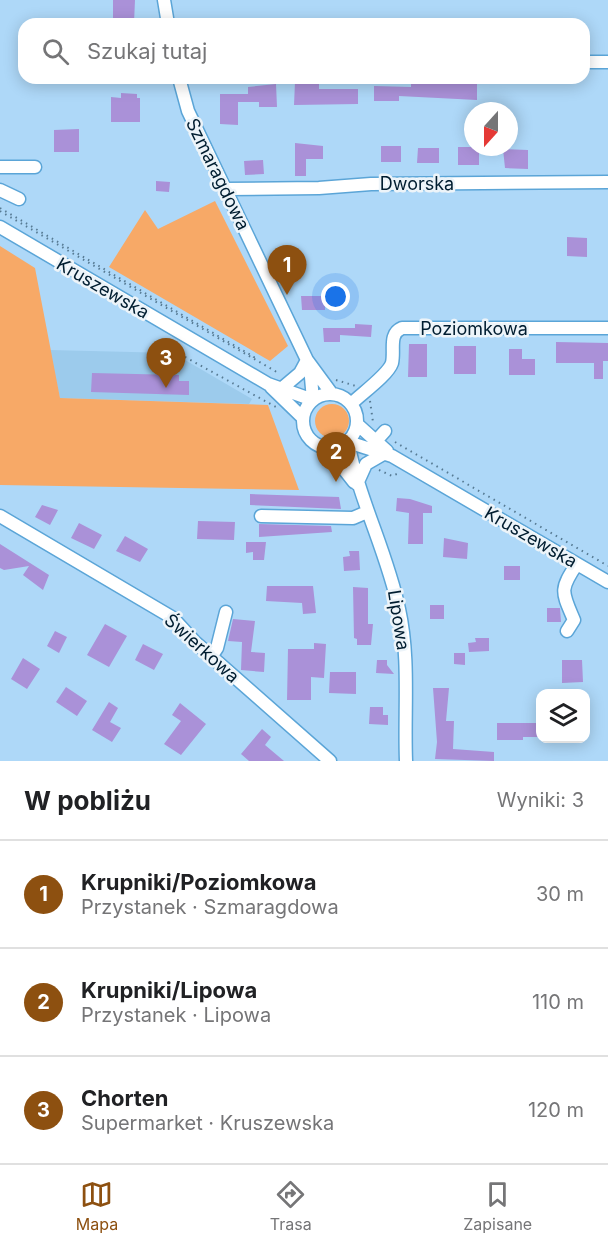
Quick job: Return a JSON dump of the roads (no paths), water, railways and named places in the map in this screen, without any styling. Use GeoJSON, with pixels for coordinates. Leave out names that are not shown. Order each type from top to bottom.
{"type":"FeatureCollection","features":[{"type":"Feature","properties":{"kind":"street"},"geometry":{"type":"LineString","coordinates":[[164,0],[167,18]]}},
{"type":"Feature","properties":{"kind":"street"},"geometry":{"type":"LineString","coordinates":[[590,62],[608,62]]}},
{"type":"Feature","properties":{"kind":"street","name":"Szmaragdowa"},"geometry":{"type":"LineString","coordinates":[[181,84],[188,111],[308,362],[332,394]]}},
{"type":"Feature","properties":{"kind":"street"},"geometry":{"type":"LineString","coordinates":[[0,167],[35,167]]}},
{"type":"Feature","properties":{"kind":"street","name":"Dworska"},"geometry":{"type":"LineString","coordinates":[[225,189],[319,188],[371,184],[608,182]]}},
{"type":"Feature","properties":{"kind":"street"},"geometry":{"type":"LineString","coordinates":[[0,190],[19,198]]}},
{"type":"Feature","properties":{"kind":"street","name":"Kruszewska"},"geometry":{"type":"LineString","coordinates":[[0,227],[268,384],[302,417],[306,436],[318,446],[328,449]]}},
{"type":"Feature","properties":{"kind":"street","name":"Poziomkowa"},"geometry":{"type":"LineString","coordinates":[[351,404],[387,371],[392,363],[393,338],[402,327],[608,328]]}},
{"type":"Feature","properties":{"kind":"street"},"geometry":{"type":"LineString","coordinates":[[284,383],[300,373],[308,362]]}},
{"type":"Feature","properties":{"kind":"street","name":"Szmaragdowa"},"geometry":{"type":"LineString","coordinates":[[308,362],[314,400]]}},
{"type":"Feature","properties":{"kind":"street","name":"Kruszewska"},"geometry":{"type":"LineString","coordinates":[[268,384],[284,383],[314,400]]}},
{"type":"Feature","properties":{"kind":"street"},"geometry":{"type":"LineString","coordinates":[[302,417],[314,400],[332,394],[351,404],[357,424],[348,442],[328,449]]}},
{"type":"Feature","properties":{"kind":"street","name":"Kruszewska"},"geometry":{"type":"LineString","coordinates":[[357,424],[381,435],[388,455]]}},
{"type":"Feature","properties":{"kind":"street","name":"Kruszewska"},"geometry":{"type":"LineString","coordinates":[[348,442],[388,455],[608,582]]}},
{"type":"Feature","properties":{"kind":"street","name":"Lipowa"},"geometry":{"type":"LineString","coordinates":[[348,442],[357,485],[390,573],[400,612],[405,670],[405,761]]}},
{"type":"Feature","properties":{"kind":"street","name":"Lipowa"},"geometry":{"type":"LineString","coordinates":[[328,449],[357,485]]}},
{"type":"Feature","properties":{"kind":"street"},"geometry":{"type":"LineString","coordinates":[[357,485],[366,464],[388,455]]}},
{"type":"Feature","properties":{"kind":"street"},"geometry":{"type":"LineString","coordinates":[[261,516],[353,518],[367,512]]}},
{"type":"Feature","properties":{"kind":"street","name":"Świerkowa"},"geometry":{"type":"LineString","coordinates":[[0,516],[173,618],[211,657],[330,761]]}},
{"type":"Feature","properties":{"kind":"street"},"geometry":{"type":"LineString","coordinates":[[567,631],[574,620],[562,592],[564,583],[577,564]]}},
{"type":"Feature","properties":{"kind":"street"},"geometry":{"type":"LineString","coordinates":[[211,657],[217,648],[226,612]]}},
{"type":"Feature","properties":{"kind":"place","name":"Krupniki/Poziomkowa"},"geometry":{"type":"Point","coordinates":[287,295]}},
{"type":"Feature","properties":{"kind":"place","name":"Chorten"},"geometry":{"type":"Point","coordinates":[166,388]}},
{"type":"Feature","properties":{"kind":"place","name":"Krupniki/Lipowa"},"geometry":{"type":"Point","coordinates":[336,482]}}]}
